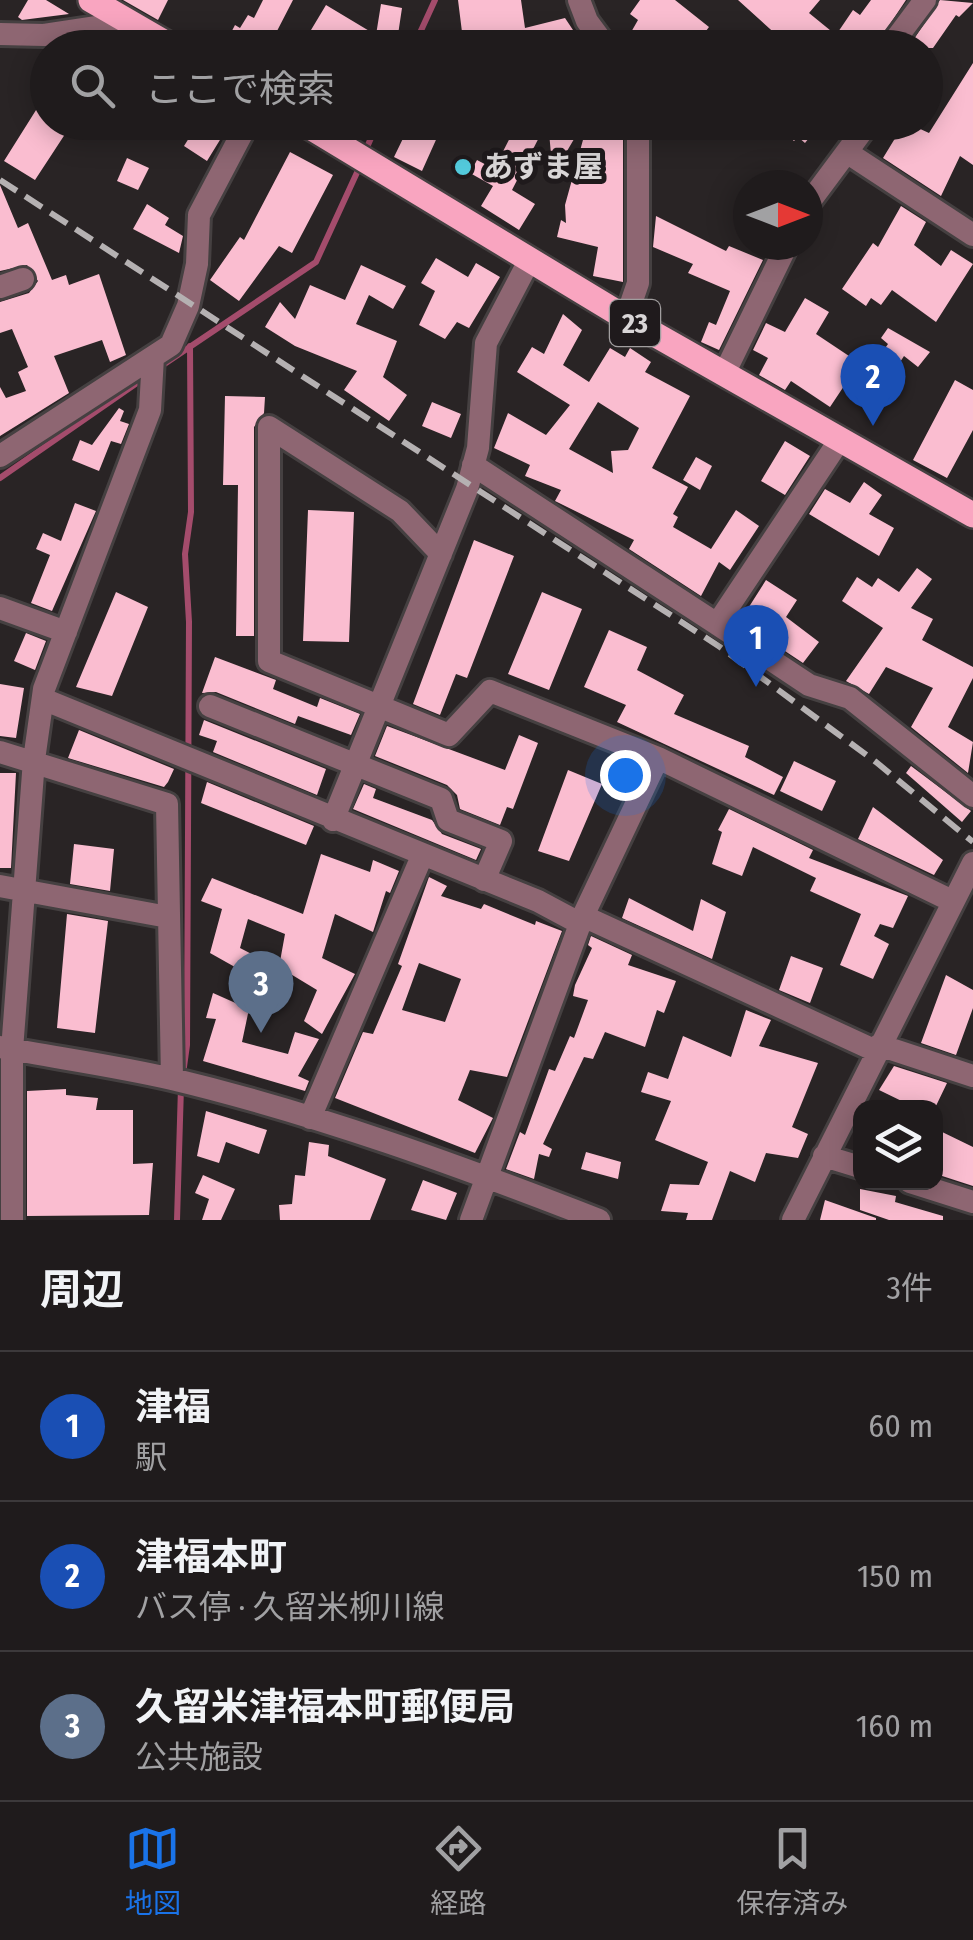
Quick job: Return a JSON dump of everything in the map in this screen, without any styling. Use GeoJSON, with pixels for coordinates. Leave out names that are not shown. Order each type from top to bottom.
{"type":"FeatureCollection","features":[{"type":"Feature","properties":{"kind":"main road"},"geometry":{"type":"LineString","coordinates":[[90,0],[144,30]]}},
{"type":"Feature","properties":{"kind":"main road","name":"23"},"geometry":{"type":"LineString","coordinates":[[331,140],[626,318],[973,515]]}},
{"type":"Feature","properties":{"kind":"street"},"geometry":{"type":"LineString","coordinates":[[902,30],[925,0]]}},
{"type":"Feature","properties":{"kind":"street"},"geometry":{"type":"LineString","coordinates":[[583,2],[598,30]]}},
{"type":"Feature","properties":{"kind":"street"},"geometry":{"type":"LineString","coordinates":[[73,30],[130,22]]}},
{"type":"Feature","properties":{"kind":"street"},"geometry":{"type":"LineString","coordinates":[[0,34],[30,34]]}},
{"type":"Feature","properties":{"kind":"street"},"geometry":{"type":"LineString","coordinates":[[0,456],[170,345],[188,306],[197,264],[199,215],[239,140]]}},
{"type":"Feature","properties":{"kind":"street"},"geometry":{"type":"LineString","coordinates":[[626,318],[638,282],[638,140]]}},
{"type":"Feature","properties":{"kind":"street"},"geometry":{"type":"LineString","coordinates":[[823,184],[856,140]]}},
{"type":"Feature","properties":{"kind":"street"},"geometry":{"type":"LineString","coordinates":[[848,152],[973,235]]}},
{"type":"Feature","properties":{"kind":"street"},"geometry":{"type":"LineString","coordinates":[[724,374],[780,260]]}},
{"type":"Feature","properties":{"kind":"street"},"geometry":{"type":"LineString","coordinates":[[333,820],[474,465],[486,343],[529,261]]}},
{"type":"Feature","properties":{"kind":"street"},"geometry":{"type":"LineString","coordinates":[[0,287],[23,279]]}},
{"type":"Feature","properties":{"kind":"street"},"geometry":{"type":"LineString","coordinates":[[12,1220],[6,1048],[42,699],[150,410],[153,357]]}},
{"type":"Feature","properties":{"kind":"street"},"geometry":{"type":"LineString","coordinates":[[441,554],[400,511],[269,427],[269,660],[379,710],[449,735],[490,691],[658,758],[952,900]]}},
{"type":"Feature","properties":{"kind":"street"},"geometry":{"type":"LineString","coordinates":[[717,624],[839,441]]}},
{"type":"Feature","properties":{"kind":"street"},"geometry":{"type":"LineString","coordinates":[[474,465],[809,684],[850,698],[973,796]]}},
{"type":"Feature","properties":{"kind":"street"},"geometry":{"type":"LineString","coordinates":[[0,608],[66,632]]}},
{"type":"Feature","properties":{"kind":"street"},"geometry":{"type":"LineString","coordinates":[[42,699],[484,880],[877,1048],[973,1076]]}},
{"type":"Feature","properties":{"kind":"street"},"geometry":{"type":"LineString","coordinates":[[210,706],[441,800],[448,820],[501,841],[484,880]]}},
{"type":"Feature","properties":{"kind":"street"},"geometry":{"type":"LineString","coordinates":[[0,752],[168,804],[172,1079]]}},
{"type":"Feature","properties":{"kind":"street"},"geometry":{"type":"LineString","coordinates":[[471,1220],[582,921],[658,758]]}},
{"type":"Feature","properties":{"kind":"street"},"geometry":{"type":"LineString","coordinates":[[310,1118],[422,856]]}},
{"type":"Feature","properties":{"kind":"street"},"geometry":{"type":"LineString","coordinates":[[793,1220],[973,863]]}},
{"type":"Feature","properties":{"kind":"street"},"geometry":{"type":"LineString","coordinates":[[0,886],[168,917]]}},
{"type":"Feature","properties":{"kind":"street"},"geometry":{"type":"LineString","coordinates":[[6,1048],[172,1079],[310,1118],[486,1176],[599,1220]]}},
{"type":"Feature","properties":{"kind":"street"},"geometry":{"type":"LineString","coordinates":[[824,1156],[853,1165]]}},
{"type":"Feature","properties":{"kind":"street"},"geometry":{"type":"LineString","coordinates":[[935,1190],[973,1202]]}},
{"type":"Feature","properties":{"kind":"building"},"geometry":{"type":"Polygon","coordinates":[[[28,0],[46,0],[69,14],[22,20],[18,17],[28,0]]]}},
{"type":"Feature","properties":{"kind":"building"},"geometry":{"type":"Polygon","coordinates":[[[123,0],[168,0],[158,20],[123,0]]]}},
{"type":"Feature","properties":{"kind":"building"},"geometry":{"type":"Polygon","coordinates":[[[263,0],[293,0],[278,30],[232,30],[235,25],[240,28],[248,15],[254,18],[263,0]]]}},
{"type":"Feature","properties":{"kind":"building"},"geometry":{"type":"Polygon","coordinates":[[[458,0],[521,0],[525,28],[565,18],[573,30],[462,30],[458,0]]]}},
{"type":"Feature","properties":{"kind":"building"},"geometry":{"type":"Polygon","coordinates":[[[640,0],[675,0],[709,27],[632,30],[638,20],[630,14],[640,0]]]}},
{"type":"Feature","properties":{"kind":"building"},"geometry":{"type":"Polygon","coordinates":[[[738,0],[820,0],[809,13],[830,30],[771,30],[738,0]]]}},
{"type":"Feature","properties":{"kind":"building"},"geometry":{"type":"Polygon","coordinates":[[[871,0],[906,0],[886,30],[839,30],[853,10],[860,15],[871,0]]]}},
{"type":"Feature","properties":{"kind":"building"},"geometry":{"type":"Polygon","coordinates":[[[940,0],[973,3],[959,17],[956,15],[943,34],[943,30],[920,30],[940,0]]]}},
{"type":"Feature","properties":{"kind":"building"},"geometry":{"type":"Polygon","coordinates":[[[381,4],[402,8],[399,30],[377,30],[381,4]]]}},
{"type":"Feature","properties":{"kind":"building"},"geometry":{"type":"Polygon","coordinates":[[[326,5],[368,30],[311,30],[326,5]]]}},
{"type":"Feature","properties":{"kind":"building"},"geometry":{"type":"Polygon","coordinates":[[[973,63],[973,165],[960,156],[941,196],[883,158],[894,140],[943,140],[943,111],[973,63]]]}},
{"type":"Feature","properties":{"kind":"building"},"geometry":{"type":"Polygon","coordinates":[[[30,120],[30,140],[61,140],[35,180],[4,161],[30,120]]]}},
{"type":"Feature","properties":{"kind":"building"},"geometry":{"type":"Polygon","coordinates":[[[188,140],[220,140],[207,161],[184,146],[188,140]]]}},
{"type":"Feature","properties":{"kind":"building"},"geometry":{"type":"Polygon","coordinates":[[[402,140],[436,140],[422,171],[394,157],[402,140]]]}},
{"type":"Feature","properties":{"kind":"building"},"geometry":{"type":"Polygon","coordinates":[[[509,140],[538,140],[512,190],[535,204],[519,230],[481,206],[493,186],[470,173],[477,160],[494,169],[509,140]]]}},
{"type":"Feature","properties":{"kind":"building"},"geometry":{"type":"Polygon","coordinates":[[[550,140],[573,140],[553,175],[550,140]]]}},
{"type":"Feature","properties":{"kind":"building"},"geometry":{"type":"Polygon","coordinates":[[[583,140],[623,140],[623,282],[593,276],[598,247],[557,237],[561,220],[566,223],[565,205],[583,140]]]}},
{"type":"Feature","properties":{"kind":"building"},"geometry":{"type":"Polygon","coordinates":[[[290,152],[333,175],[292,253],[279,246],[239,301],[210,280],[240,237],[244,240],[290,152]]]}},
{"type":"Feature","properties":{"kind":"building"},"geometry":{"type":"Polygon","coordinates":[[[127,158],[149,168],[138,190],[117,181],[127,158]]]}},
{"type":"Feature","properties":{"kind":"building"},"geometry":{"type":"Polygon","coordinates":[[[0,185],[18,228],[28,223],[52,280],[66,275],[69,285],[99,274],[126,355],[110,362],[102,340],[54,356],[69,393],[0,436],[0,387],[6,398],[26,391],[18,372],[28,367],[12,329],[0,333],[0,302],[29,293],[38,281],[27,265],[0,271],[0,185]]]}},
{"type":"Feature","properties":{"kind":"building"},"geometry":{"type":"Polygon","coordinates":[[[147,204],[169,218],[165,225],[183,236],[179,253],[133,229],[147,204]]]}},
{"type":"Feature","properties":{"kind":"building"},"geometry":{"type":"Polygon","coordinates":[[[901,206],[926,222],[914,245],[941,266],[951,250],[973,264],[936,322],[892,290],[881,305],[871,298],[866,306],[842,289],[873,243],[878,247],[901,206]]]}},
{"type":"Feature","properties":{"kind":"building"},"geometry":{"type":"Polygon","coordinates":[[[656,216],[726,251],[729,246],[733,248],[733,260],[763,260],[719,350],[701,342],[709,322],[716,325],[730,291],[688,273],[693,264],[653,247],[656,216]]]}},
{"type":"Feature","properties":{"kind":"building"},"geometry":{"type":"Polygon","coordinates":[[[436,258],[468,277],[476,263],[500,277],[469,328],[457,322],[445,339],[419,325],[435,291],[421,283],[436,258]]]}},
{"type":"Feature","properties":{"kind":"building"},"geometry":{"type":"Polygon","coordinates":[[[361,265],[406,286],[393,309],[369,295],[356,324],[397,341],[383,377],[407,395],[389,421],[344,390],[357,371],[295,346],[265,327],[280,302],[295,319],[310,285],[345,300],[361,265]]]}},
{"type":"Feature","properties":{"kind":"building"},"geometry":{"type":"Polygon","coordinates":[[[805,298],[829,312],[816,334],[870,370],[888,344],[881,338],[888,328],[930,352],[918,367],[904,356],[872,405],[844,386],[830,407],[791,381],[785,390],[759,375],[768,358],[753,350],[766,323],[785,332],[805,298]]]}},
{"type":"Feature","properties":{"kind":"building"},"geometry":{"type":"Polygon","coordinates":[[[563,314],[582,330],[563,365],[589,382],[610,348],[625,357],[630,348],[651,362],[645,372],[690,396],[652,468],[688,487],[673,514],[678,517],[673,527],[711,549],[736,510],[759,526],[730,570],[719,562],[701,596],[629,549],[634,540],[555,501],[561,490],[525,476],[530,465],[494,448],[508,413],[546,435],[570,405],[517,372],[532,347],[544,354],[563,314]],[[598,402],[569,449],[613,473],[611,451],[628,450],[639,428],[598,402]]]}},
{"type":"Feature","properties":{"kind":"building"},"geometry":{"type":"Polygon","coordinates":[[[955,380],[973,390],[973,430],[947,478],[913,460],[955,380]]]}},
{"type":"Feature","properties":{"kind":"building"},"geometry":{"type":"Polygon","coordinates":[[[225,396],[265,397],[264,413],[254,427],[254,636],[236,636],[238,485],[223,485],[225,396]]]}},
{"type":"Feature","properties":{"kind":"building"},"geometry":{"type":"Polygon","coordinates":[[[432,402],[461,414],[451,438],[422,426],[432,402]]]}},
{"type":"Feature","properties":{"kind":"building"},"geometry":{"type":"Polygon","coordinates":[[[119,408],[124,411],[120,421],[129,424],[121,444],[111,441],[99,471],[72,460],[80,440],[92,445],[119,408]]]}},
{"type":"Feature","properties":{"kind":"building"},"geometry":{"type":"Polygon","coordinates":[[[785,441],[810,456],[785,495],[761,481],[785,441]]]}},
{"type":"Feature","properties":{"kind":"building"},"geometry":{"type":"Polygon","coordinates":[[[696,457],[712,466],[700,490],[683,480],[696,457]]]}},
{"type":"Feature","properties":{"kind":"building"},"geometry":{"type":"Polygon","coordinates":[[[864,482],[882,495],[869,514],[894,528],[879,556],[809,514],[825,489],[850,503],[864,482]]]}},
{"type":"Feature","properties":{"kind":"building"},"geometry":{"type":"Polygon","coordinates":[[[75,503],[96,511],[52,611],[31,603],[50,555],[36,549],[43,533],[61,541],[75,503]]]}},
{"type":"Feature","properties":{"kind":"building"},"geometry":{"type":"Polygon","coordinates":[[[308,510],[354,512],[349,642],[303,641],[308,510]]]}},
{"type":"Feature","properties":{"kind":"building"},"geometry":{"type":"Polygon","coordinates":[[[474,540],[514,556],[467,678],[456,674],[440,715],[413,704],[474,540]]]}},
{"type":"Feature","properties":{"kind":"building"},"geometry":{"type":"Polygon","coordinates":[[[917,568],[932,579],[911,608],[933,619],[922,640],[973,667],[973,678],[948,727],[973,742],[968,773],[911,727],[933,688],[886,667],[869,694],[846,681],[883,628],[842,601],[857,577],[872,587],[878,578],[899,592],[917,568]]]}},
{"type":"Feature","properties":{"kind":"building"},"geometry":{"type":"Polygon","coordinates":[[[766,580],[797,600],[786,617],[819,642],[803,663],[740,621],[766,580]]]}},
{"type":"Feature","properties":{"kind":"building"},"geometry":{"type":"Polygon","coordinates":[[[116,592],[148,607],[112,696],[76,687],[116,592]]]}},
{"type":"Feature","properties":{"kind":"building"},"geometry":{"type":"Polygon","coordinates":[[[542,592],[582,609],[549,690],[508,674],[542,592]]]}},
{"type":"Feature","properties":{"kind":"building"},"geometry":{"type":"Polygon","coordinates":[[[609,630],[647,647],[637,670],[684,695],[674,714],[749,746],[745,757],[783,777],[774,795],[617,722],[626,705],[584,687],[609,630]]]}},
{"type":"Feature","properties":{"kind":"building"},"geometry":{"type":"Polygon","coordinates":[[[26,633],[46,641],[35,670],[14,661],[26,633]]]}},
{"type":"Feature","properties":{"kind":"building"},"geometry":{"type":"Polygon","coordinates":[[[215,657],[276,680],[273,689],[317,707],[320,698],[360,714],[351,735],[298,716],[295,724],[216,692],[202,693],[215,657]]]}},
{"type":"Feature","properties":{"kind":"building"},"geometry":{"type":"Polygon","coordinates":[[[0,684],[24,688],[16,738],[0,736],[0,684]]]}},
{"type":"Feature","properties":{"kind":"building"},"geometry":{"type":"Polygon","coordinates":[[[204,720],[326,769],[317,795],[213,752],[217,741],[199,735],[204,720]]]}},
{"type":"Feature","properties":{"kind":"building"},"geometry":{"type":"Polygon","coordinates":[[[387,726],[505,770],[519,735],[538,743],[513,809],[507,807],[500,825],[460,809],[457,795],[447,785],[375,756],[387,726]]]}},
{"type":"Feature","properties":{"kind":"building"},"geometry":{"type":"Polygon","coordinates":[[[79,730],[174,769],[168,782],[164,787],[68,758],[79,730]]]}},
{"type":"Feature","properties":{"kind":"building"},"geometry":{"type":"Polygon","coordinates":[[[794,761],[836,781],[822,811],[780,791],[794,761]]]}},
{"type":"Feature","properties":{"kind":"building"},"geometry":{"type":"Polygon","coordinates":[[[911,766],[971,811],[962,822],[906,773],[911,766]]]}},
{"type":"Feature","properties":{"kind":"building"},"geometry":{"type":"Polygon","coordinates":[[[568,770],[602,784],[569,861],[538,851],[568,770]]]}},
{"type":"Feature","properties":{"kind":"building"},"geometry":{"type":"Polygon","coordinates":[[[0,773],[16,773],[11,868],[0,868],[0,773]]]}},
{"type":"Feature","properties":{"kind":"building"},"geometry":{"type":"Polygon","coordinates":[[[207,782],[314,826],[306,845],[201,803],[207,782]]]}},
{"type":"Feature","properties":{"kind":"building"},"geometry":{"type":"Polygon","coordinates":[[[364,784],[376,789],[373,798],[432,820],[442,834],[481,849],[476,860],[353,809],[364,784]]]}},
{"type":"Feature","properties":{"kind":"building"},"geometry":{"type":"Polygon","coordinates":[[[873,807],[943,860],[934,875],[858,839],[873,807]]]}},
{"type":"Feature","properties":{"kind":"building"},"geometry":{"type":"Polygon","coordinates":[[[729,809],[813,850],[809,858],[908,896],[893,928],[880,924],[874,936],[889,944],[873,979],[840,965],[861,914],[810,891],[816,878],[753,847],[742,876],[712,864],[722,832],[718,830],[729,809]]]}},
{"type":"Feature","properties":{"kind":"building"},"geometry":{"type":"Polygon","coordinates":[[[74,844],[114,849],[110,891],[70,884],[74,844]]]}},
{"type":"Feature","properties":{"kind":"building"},"geometry":{"type":"Polygon","coordinates":[[[321,854],[370,872],[373,860],[399,871],[390,893],[386,891],[373,932],[335,914],[322,958],[355,974],[322,1034],[304,1021],[317,990],[279,967],[285,934],[248,919],[240,948],[269,963],[256,986],[242,971],[210,953],[222,909],[201,901],[212,878],[303,914],[321,854]]]}},
{"type":"Feature","properties":{"kind":"building"},"geometry":{"type":"Polygon","coordinates":[[[429,877],[447,886],[441,896],[481,909],[484,904],[535,925],[536,921],[562,931],[507,1077],[470,1070],[458,1100],[493,1118],[475,1153],[335,1098],[363,1032],[373,1034],[402,966],[398,964],[429,877]],[[419,963],[402,1010],[445,1022],[461,979],[419,963]]]}},
{"type":"Feature","properties":{"kind":"building"},"geometry":{"type":"Polygon","coordinates":[[[629,898],[693,931],[701,899],[726,912],[712,959],[622,918],[629,898]]]}},
{"type":"Feature","properties":{"kind":"building"},"geometry":{"type":"Polygon","coordinates":[[[67,914],[108,921],[95,1033],[57,1028],[67,914]]]}},
{"type":"Feature","properties":{"kind":"building"},"geometry":{"type":"Polygon","coordinates":[[[591,936],[632,955],[628,965],[676,981],[664,1013],[657,1010],[645,1047],[605,1032],[593,1059],[584,1057],[543,1144],[552,1149],[549,1157],[539,1154],[534,1179],[506,1169],[520,1132],[525,1135],[549,1069],[555,1071],[570,1036],[574,1038],[588,1000],[573,996],[592,948],[588,945],[591,936]]]}},
{"type":"Feature","properties":{"kind":"building"},"geometry":{"type":"Polygon","coordinates":[[[791,956],[823,968],[810,1003],[779,990],[791,956]]]}},
{"type":"Feature","properties":{"kind":"building"},"geometry":{"type":"Polygon","coordinates":[[[946,975],[973,990],[973,1008],[956,1055],[921,1043],[946,975]]]}},
{"type":"Feature","properties":{"kind":"building"},"geometry":{"type":"Polygon","coordinates":[[[213,993],[249,1009],[242,1042],[288,1054],[295,1032],[319,1039],[298,1076],[309,1081],[305,1091],[203,1061],[216,1019],[206,1018],[213,993]]]}},
{"type":"Feature","properties":{"kind":"building"},"geometry":{"type":"Polygon","coordinates":[[[746,1010],[771,1020],[759,1046],[818,1063],[792,1127],[808,1134],[798,1158],[766,1153],[755,1182],[730,1171],[712,1220],[686,1220],[688,1213],[661,1211],[670,1184],[699,1185],[708,1162],[655,1140],[671,1101],[641,1092],[648,1072],[668,1079],[683,1036],[731,1057],[746,1010]]]}},
{"type":"Feature","properties":{"kind":"building"},"geometry":{"type":"Polygon","coordinates":[[[894,1066],[947,1083],[939,1100],[900,1100],[879,1090],[894,1066]]]}},
{"type":"Feature","properties":{"kind":"building"},"geometry":{"type":"Polygon","coordinates":[[[66,1089],[66,1095],[98,1098],[96,1110],[133,1110],[133,1164],[153,1163],[149,1215],[27,1216],[27,1091],[66,1089]]]}},
{"type":"Feature","properties":{"kind":"building"},"geometry":{"type":"Polygon","coordinates":[[[206,1111],[267,1130],[259,1154],[226,1142],[219,1163],[197,1156],[206,1111]]]}},
{"type":"Feature","properties":{"kind":"building"},"geometry":{"type":"Polygon","coordinates":[[[943,1132],[973,1147],[973,1186],[943,1176],[943,1132]]]}},
{"type":"Feature","properties":{"kind":"building"},"geometry":{"type":"Polygon","coordinates":[[[309,1142],[329,1145],[328,1156],[386,1179],[370,1220],[280,1220],[279,1205],[292,1204],[295,1175],[305,1176],[309,1142]]]}},
{"type":"Feature","properties":{"kind":"building"},"geometry":{"type":"Polygon","coordinates":[[[586,1152],[621,1162],[618,1179],[581,1169],[586,1152]]]}},
{"type":"Feature","properties":{"kind":"building"},"geometry":{"type":"Polygon","coordinates":[[[203,1175],[235,1189],[221,1220],[202,1220],[209,1199],[195,1193],[203,1175]]]}},
{"type":"Feature","properties":{"kind":"building"},"geometry":{"type":"Polygon","coordinates":[[[423,1180],[457,1193],[446,1220],[411,1210],[423,1180]]]}},
{"type":"Feature","properties":{"kind":"building"},"geometry":{"type":"Polygon","coordinates":[[[860,1190],[865,1190],[896,1196],[895,1202],[943,1216],[943,1220],[889,1220],[860,1210],[860,1190]]]}},
{"type":"Feature","properties":{"kind":"building"},"geometry":{"type":"Polygon","coordinates":[[[825,1200],[876,1218],[876,1220],[820,1220],[825,1200]]]}},
{"type":"Feature","properties":{"kind":"waterway"},"geometry":{"type":"LineString","coordinates":[[421,30],[435,0]]}},
{"type":"Feature","properties":{"kind":"waterway"},"geometry":{"type":"LineString","coordinates":[[364,154],[370,140]]}},
{"type":"Feature","properties":{"kind":"waterway"},"geometry":{"type":"LineString","coordinates":[[157,369],[316,262],[360,166]]}},
{"type":"Feature","properties":{"kind":"waterway"},"geometry":{"type":"LineString","coordinates":[[183,1074],[187,1045],[189,622],[185,554],[191,512],[190,346]]}},
{"type":"Feature","properties":{"kind":"waterway"},"geometry":{"type":"LineString","coordinates":[[0,478],[147,376]]}},
{"type":"Feature","properties":{"kind":"waterway"},"geometry":{"type":"LineString","coordinates":[[177,1220],[181,1087]]}},
{"type":"Feature","properties":{"kind":"railway"},"geometry":{"type":"LineString","coordinates":[[0,180],[720,647],[876,762],[973,842]]}},
{"type":"Feature","properties":{"kind":"place","name":"あずま屋"},"geometry":{"type":"Point","coordinates":[463,167]}},
{"type":"Feature","properties":{"kind":"place","name":"津福本町"},"geometry":{"type":"Point","coordinates":[873,426]}},
{"type":"Feature","properties":{"kind":"place","name":"津福"},"geometry":{"type":"Point","coordinates":[756,687]}},
{"type":"Feature","properties":{"kind":"place","name":"久留米津福本町郵便局"},"geometry":{"type":"Point","coordinates":[261,1033]}}]}
